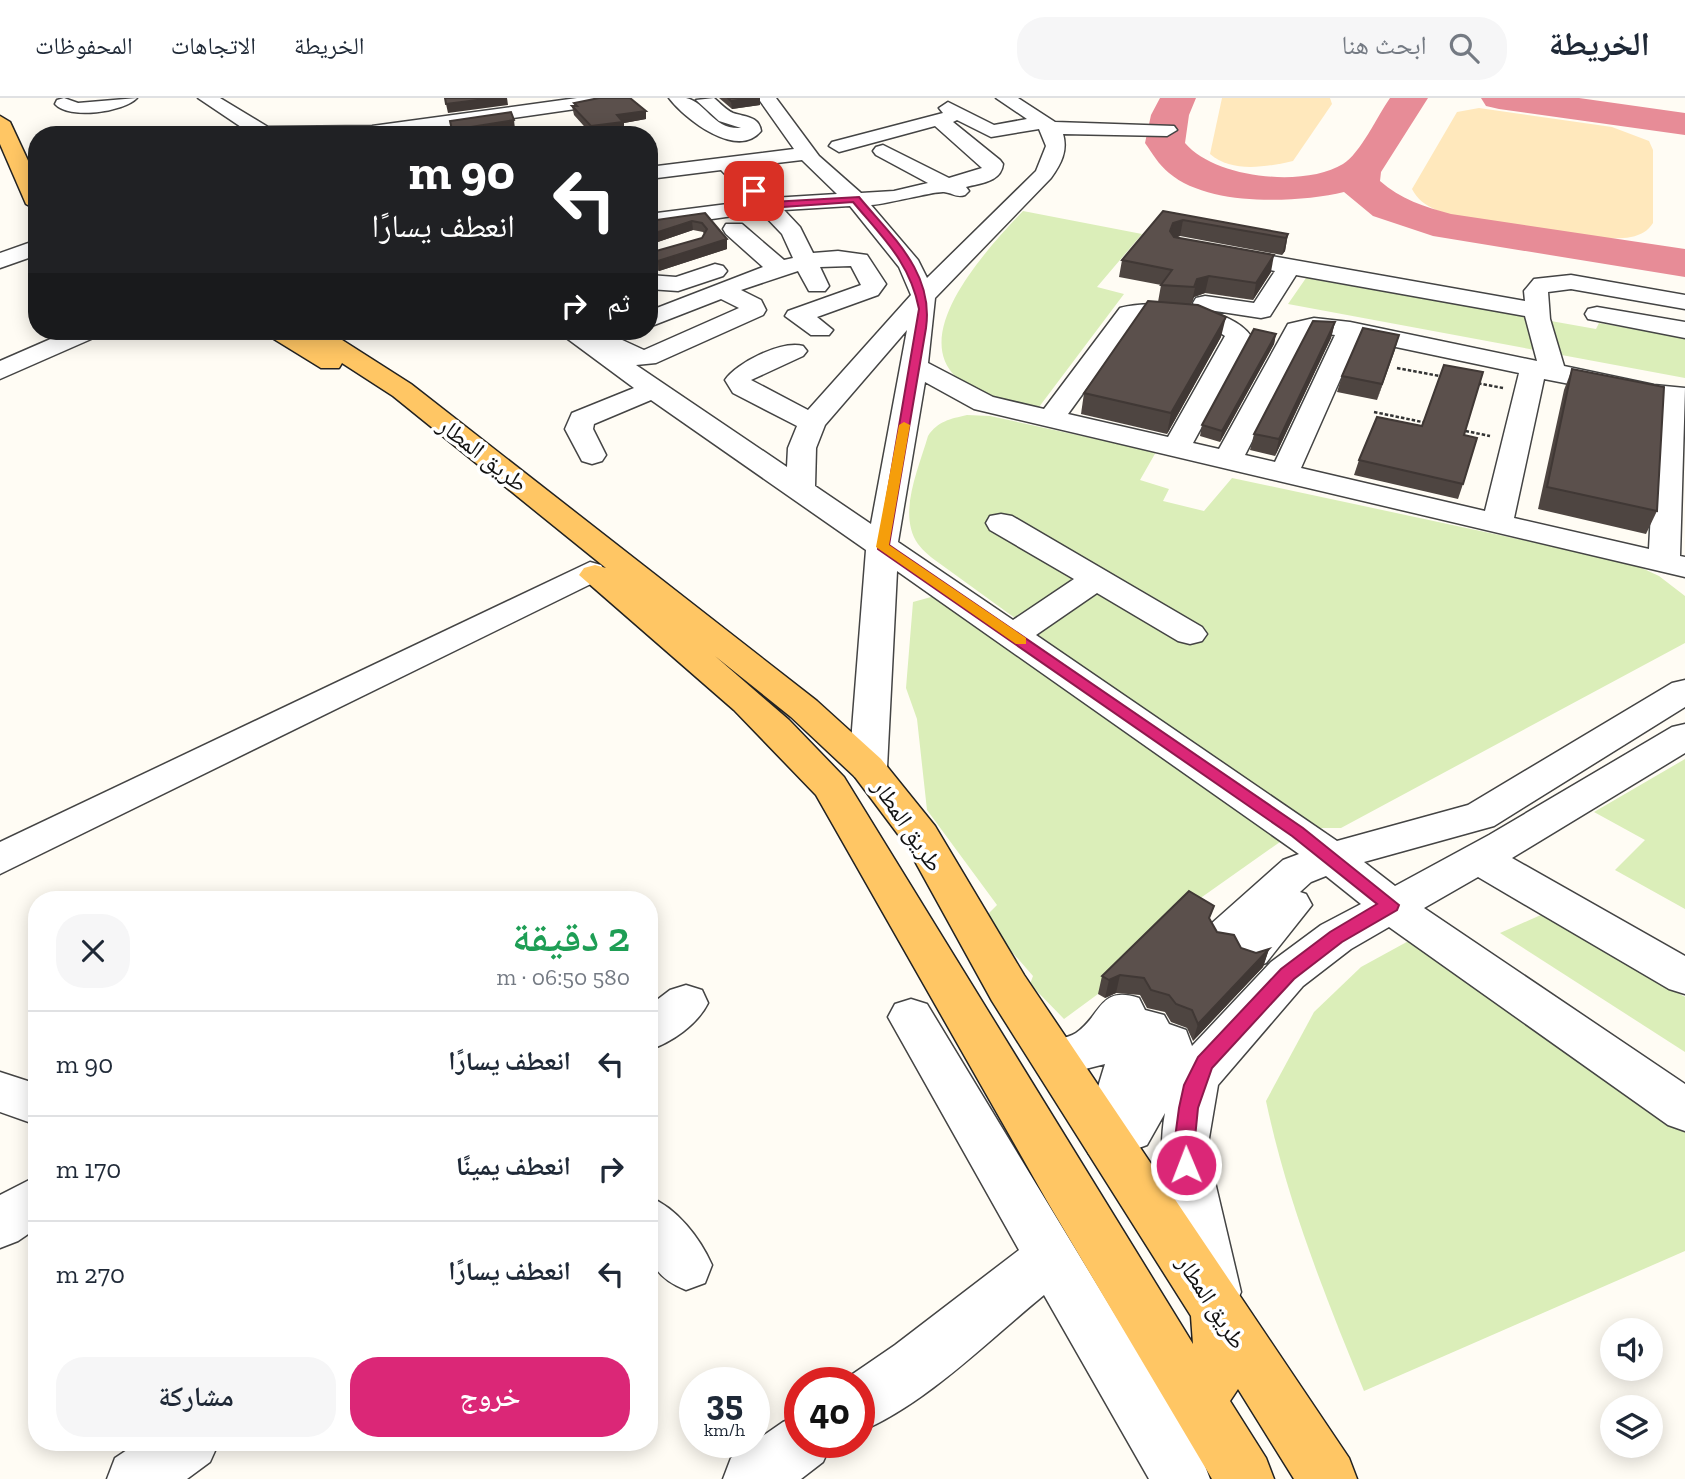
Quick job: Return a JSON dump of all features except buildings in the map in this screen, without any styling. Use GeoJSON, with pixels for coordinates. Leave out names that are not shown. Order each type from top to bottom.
{"type":"FeatureCollection","features":[{"type":"Feature","properties":{"kind":"main road"},"geometry":{"type":"LineString","coordinates":[[7,116],[28,147]]}},
{"type":"Feature","properties":{"kind":"main road"},"geometry":{"type":"LineString","coordinates":[[7,116],[28,178]]}},
{"type":"Feature","properties":{"kind":"main road","name":"طريق المطار"},"geometry":{"type":"LineString","coordinates":[[294,340],[381,397],[765,717],[797,747],[830,786],[1065,1185],[1245,1479]]}},
{"type":"Feature","properties":{"kind":"main road","name":"طريق المطار"},"geometry":{"type":"LineString","coordinates":[[326,340],[402,390],[804,709],[868,768],[921,836],[984,950],[1328,1479]]}},
{"type":"Feature","properties":{"kind":"main road"},"geometry":{"type":"LineString","coordinates":[[830,786],[868,768]]}},
{"type":"Feature","properties":{"kind":"main road"},"geometry":{"type":"LineString","coordinates":[[1065,1185],[1073,1164],[1106,1139]]}},
{"type":"Feature","properties":{"kind":"main road"},"geometry":{"type":"LineString","coordinates":[[1191,1392],[1213,1382],[1219,1372],[1218,1311]]}},
{"type":"Feature","properties":{"kind":"street"},"geometry":{"type":"LineString","coordinates":[[61,99],[69,108],[80,108],[128,98]]}},
{"type":"Feature","properties":{"kind":"street"},"geometry":{"type":"LineString","coordinates":[[207,98],[252,126]]}},
{"type":"Feature","properties":{"kind":"street"},"geometry":{"type":"LineString","coordinates":[[449,126],[617,98]]}},
{"type":"Feature","properties":{"kind":"street"},"geometry":{"type":"LineString","coordinates":[[710,99],[726,117],[740,119],[752,128],[751,131],[725,134],[681,101],[710,99]]}},
{"type":"Feature","properties":{"kind":"street"},"geometry":{"type":"LineString","coordinates":[[1009,100],[1055,118],[1167,130]]}},
{"type":"Feature","properties":{"kind":"street"},"geometry":{"type":"LineString","coordinates":[[740,119],[771,103],[808,153],[855,199],[910,265],[923,296],[915,366],[928,412],[882,547],[868,768]]}},
{"type":"Feature","properties":{"kind":"street"},"geometry":{"type":"LineString","coordinates":[[572,107],[596,125]]}},
{"type":"Feature","properties":{"kind":"street"},"geometry":{"type":"LineString","coordinates":[[888,113],[943,109],[991,131],[1055,118]]}},
{"type":"Feature","properties":{"kind":"street"},"geometry":{"type":"LineString","coordinates":[[839,146],[879,144],[943,109]]}},
{"type":"Feature","properties":{"kind":"street"},"geometry":{"type":"LineString","coordinates":[[658,221],[769,205],[894,197],[982,177],[992,171],[993,164],[943,109]]}},
{"type":"Feature","properties":{"kind":"street"},"geometry":{"type":"LineString","coordinates":[[809,429],[742,387],[738,380],[743,373],[812,359],[923,296],[1044,174],[1056,154],[1055,118]]}},
{"type":"Feature","properties":{"kind":"street"},"geometry":{"type":"LineString","coordinates":[[856,121],[879,144],[971,197]]}},
{"type":"Feature","properties":{"kind":"street"},"geometry":{"type":"LineString","coordinates":[[658,172],[808,153]]}},
{"type":"Feature","properties":{"kind":"street"},"geometry":{"type":"LineString","coordinates":[[726,163],[792,232],[826,305]]}},
{"type":"Feature","properties":{"kind":"street"},"geometry":{"type":"LineString","coordinates":[[680,185],[702,214]]}},
{"type":"Feature","properties":{"kind":"street"},"geometry":{"type":"LineString","coordinates":[[734,229],[779,268]]}},
{"type":"Feature","properties":{"kind":"street"},"geometry":{"type":"LineString","coordinates":[[1193,249],[1289,267],[1537,307],[1570,309],[1685,330]]}},
{"type":"Feature","properties":{"kind":"street"},"geometry":{"type":"LineString","coordinates":[[0,261],[28,250]]}},
{"type":"Feature","properties":{"kind":"street"},"geometry":{"type":"LineString","coordinates":[[658,316],[779,268],[854,258],[859,260],[874,284],[865,293],[797,316],[820,330]]}},
{"type":"Feature","properties":{"kind":"street"},"geometry":{"type":"LineString","coordinates":[[658,283],[678,284],[734,264]]}},
{"type":"Feature","properties":{"kind":"street"},"geometry":{"type":"LineString","coordinates":[[1128,288],[1258,312],[1289,267]]}},
{"type":"Feature","properties":{"kind":"street"},"geometry":{"type":"LineString","coordinates":[[1497,522],[1516,441],[1536,378],[1538,288],[1560,282],[1685,302]]}},
{"type":"Feature","properties":{"kind":"street"},"geometry":{"type":"LineString","coordinates":[[602,340],[634,357],[647,358],[754,310],[752,305],[722,290]]}},
{"type":"Feature","properties":{"kind":"street"},"geometry":{"type":"LineString","coordinates":[[1051,419],[1129,313],[1158,311],[1229,325],[1238,336],[1176,448]]}},
{"type":"Feature","properties":{"kind":"street"},"geometry":{"type":"LineString","coordinates":[[915,366],[984,404],[1674,564],[1676,399],[1536,378],[1350,330],[1314,325],[1297,329],[1228,460]]}},
{"type":"Feature","properties":{"kind":"street"},"geometry":{"type":"LineString","coordinates":[[1284,473],[1350,330]]}},
{"type":"Feature","properties":{"kind":"street"},"geometry":{"type":"LineString","coordinates":[[0,371],[69,340]]}},
{"type":"Feature","properties":{"kind":"street"},"geometry":{"type":"LineString","coordinates":[[598,340],[655,389],[1297,832],[1390,905],[1685,1111]]}},
{"type":"Feature","properties":{"kind":"street"},"geometry":{"type":"LineString","coordinates":[[800,489],[809,429],[812,359]]}},
{"type":"Feature","properties":{"kind":"street"},"geometry":{"type":"LineString","coordinates":[[587,444],[612,413],[655,389]]}},
{"type":"Feature","properties":{"kind":"street"},"geometry":{"type":"LineString","coordinates":[[928,412],[984,404]]}},
{"type":"Feature","properties":{"kind":"street"},"geometry":{"type":"LineString","coordinates":[[612,413],[690,412]]}},
{"type":"Feature","properties":{"kind":"street"},"geometry":{"type":"LineString","coordinates":[[742,447],[809,429]]}},
{"type":"Feature","properties":{"kind":"street"},"geometry":{"type":"LineString","coordinates":[[1001,523],[1191,634]]}},
{"type":"Feature","properties":{"kind":"street"},"geometry":{"type":"LineString","coordinates":[[0,859],[590,572]]}},
{"type":"Feature","properties":{"kind":"street"},"geometry":{"type":"LineString","coordinates":[[1013,635],[1096,579]]}},
{"type":"Feature","properties":{"kind":"street"},"geometry":{"type":"LineString","coordinates":[[1228,936],[1331,859],[1371,844],[1461,822],[1489,812],[1685,691]]}},
{"type":"Feature","properties":{"kind":"street"},"geometry":{"type":"LineString","coordinates":[[1218,1311],[1186,1165],[1185,1138],[1194,1085],[1205,1063],[1287,974],[1336,937],[1491,851],[1685,736]]}},
{"type":"Feature","properties":{"kind":"street"},"geometry":{"type":"LineString","coordinates":[[1491,851],[1685,949]]}},
{"type":"Feature","properties":{"kind":"street"},"geometry":{"type":"LineString","coordinates":[[1491,851],[1685,977]]}},
{"type":"Feature","properties":{"kind":"street"},"geometry":{"type":"LineString","coordinates":[[658,1024],[686,1003]]}},
{"type":"Feature","properties":{"kind":"street"},"geometry":{"type":"LineString","coordinates":[[911,1017],[1181,1479]]}},
{"type":"Feature","properties":{"kind":"street"},"geometry":{"type":"LineString","coordinates":[[1054,1058],[1089,1050],[1147,1027],[1138,1122],[1130,1130],[1106,1139]]}},
{"type":"Feature","properties":{"kind":"street"},"geometry":{"type":"LineString","coordinates":[[0,1092],[28,1102]]}},
{"type":"Feature","properties":{"kind":"street"},"geometry":{"type":"LineString","coordinates":[[0,1224],[28,1205]]}},
{"type":"Feature","properties":{"kind":"street"},"geometry":{"type":"LineString","coordinates":[[658,1232],[686,1265]]}},
{"type":"Feature","properties":{"kind":"street"},"geometry":{"type":"LineString","coordinates":[[875,1393],[915,1365],[1052,1256]]}},
{"type":"Feature","properties":{"kind":"street"},"geometry":{"type":"LineString","coordinates":[[136,1479],[177,1451]]}},
{"type":"Feature","properties":{"kind":"street"},"geometry":{"type":"LineString","coordinates":[[752,1479],[784,1456]]}},
{"type":"Feature","properties":{"kind":"path"},"geometry":{"type":"LineString","coordinates":[[1397,368],[1536,378]]}},
{"type":"Feature","properties":{"kind":"path"},"geometry":{"type":"LineString","coordinates":[[1374,412],[1516,441]]}},
{"type":"Feature","properties":{"kind":"green space"},"geometry":{"type":"Polygon","coordinates":[[[1023,211],[1142,234],[1097,287],[1124,294],[1036,411],[983,392],[956,377],[944,358],[942,336],[948,313],[960,289],[993,244],[1023,211]]]}},
{"type":"Feature","properties":{"kind":"green space"},"geometry":{"type":"Polygon","coordinates":[[[1306,278],[1596,329],[1599,323],[1685,338],[1685,378],[1288,304],[1306,278]]]}},
{"type":"Feature","properties":{"kind":"green space"},"geometry":{"type":"Polygon","coordinates":[[[967,415],[990,416],[1156,452],[1140,480],[1169,489],[1163,501],[1204,511],[1232,478],[1631,563],[1659,576],[1685,596],[1685,643],[1341,828],[1305,828],[920,547],[912,532],[910,505],[915,476],[928,436],[940,424],[967,415]]]}},
{"type":"Feature","properties":{"kind":"green space"},"geometry":{"type":"Polygon","coordinates":[[[942,594],[1287,837],[1185,909],[1098,994],[1064,1019],[1030,984],[1033,976],[983,919],[997,905],[927,810],[917,719],[906,688],[913,602],[942,594]]]}},
{"type":"Feature","properties":{"kind":"green space"},"geometry":{"type":"Polygon","coordinates":[[[1685,759],[1685,909],[1615,870],[1645,840],[1594,812],[1685,759]]]}},
{"type":"Feature","properties":{"kind":"green space"},"geometry":{"type":"Polygon","coordinates":[[[1543,914],[1685,997],[1685,1052],[1500,933],[1543,914]]]}},
{"type":"Feature","properties":{"kind":"green space"},"geometry":{"type":"Polygon","coordinates":[[[1414,938],[1685,1129],[1685,1251],[1364,1391],[1321,1284],[1296,1212],[1266,1101],[1314,1012],[1361,967],[1414,938]]]}},
{"type":"Feature","properties":{"kind":"sand"},"geometry":{"type":"Polygon","coordinates":[[[1222,98],[1330,98],[1332,104],[1293,161],[1250,167],[1228,164],[1210,154],[1222,98]]]}},
{"type":"Feature","properties":{"kind":"sand"},"geometry":{"type":"Polygon","coordinates":[[[1479,108],[1612,127],[1649,141],[1653,150],[1653,223],[1635,236],[1591,238],[1475,221],[1436,210],[1425,204],[1412,189],[1457,112],[1479,108]]]}},
{"type":"Feature","properties":{"kind":"taxiway"},"geometry":{"type":"LineString","coordinates":[[1178,98],[1170,115],[1165,143],[1180,162],[1202,175],[1223,182],[1271,188],[1320,185],[1358,173],[1370,160],[1410,98]]}},
{"type":"Feature","properties":{"kind":"taxiway"},"geometry":{"type":"LineString","coordinates":[[1499,98],[1685,124]]}},
{"type":"Feature","properties":{"kind":"taxiway"},"geometry":{"type":"LineString","coordinates":[[1361,172],[1359,183],[1378,200],[1400,212],[1424,220],[1449,227],[1685,263]]}},
{"type":"Feature","properties":{"kind":"slow traffic"},"geometry":{"type":"LineString","coordinates":[[904,425],[882,547],[1021,641]]}},
{"type":"Feature","properties":{"kind":"route"},"geometry":{"type":"LineString","coordinates":[[754,191],[769,205],[855,199],[910,265],[923,296],[924,309],[915,366],[882,547],[1297,832],[1390,905],[1336,937],[1287,974],[1205,1063],[1194,1085],[1189,1108],[1185,1138],[1186,1165]]}}]}
